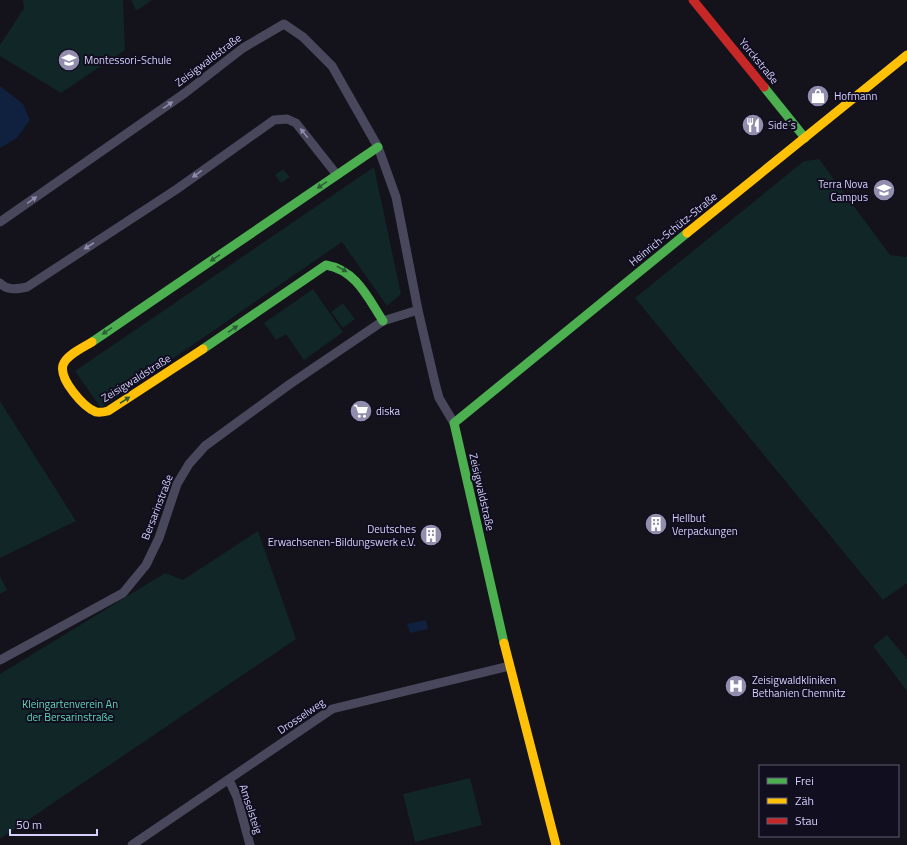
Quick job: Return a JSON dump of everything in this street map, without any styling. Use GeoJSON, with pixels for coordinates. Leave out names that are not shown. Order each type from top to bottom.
{"type":"FeatureCollection","features":[{"type":"Feature","properties":{"kind":"street","name":"Yorckstraße"},"geometry":{"type":"LineString","coordinates":[[693,0],[805,138]]}},
{"type":"Feature","properties":{"kind":"street","name":"Zeisigwaldstraße"},"geometry":{"type":"LineString","coordinates":[[0,222],[185,93],[243,48],[284,24],[303,37],[332,66],[378,147],[396,197],[418,310],[439,398],[454,423],[508,666],[556,845]]}},
{"type":"Feature","properties":{"kind":"street","name":"Heinrich-Schütz-Straße"},"geometry":{"type":"LineString","coordinates":[[454,423],[907,55]]}},
{"type":"Feature","properties":{"kind":"street"},"geometry":{"type":"LineString","coordinates":[[0,283],[2,286],[14,290],[27,287],[177,189],[274,120],[287,119],[296,123],[337,175]]}},
{"type":"Feature","properties":{"kind":"street","name":"Zeisigwaldstraße"},"geometry":{"type":"LineString","coordinates":[[378,147],[68,358],[62,367],[64,377],[81,401],[90,409],[98,413],[108,411],[227,333],[326,265],[335,265],[349,273],[383,321]]}},
{"type":"Feature","properties":{"kind":"street","name":"Bersarinstraße"},"geometry":{"type":"LineString","coordinates":[[0,660],[123,593],[146,565],[160,538],[177,484],[189,464],[205,446],[290,384],[383,321],[418,310]]}},
{"type":"Feature","properties":{"kind":"street","name":"Drosselweg"},"geometry":{"type":"LineString","coordinates":[[132,845],[332,709],[508,666]]}},
{"type":"Feature","properties":{"kind":"street","name":"Amselsteig"},"geometry":{"type":"LineString","coordinates":[[228,780],[237,797],[250,845]]}},
{"type":"Feature","properties":{"kind":"green space","name":"Montessori-Schule"},"geometry":{"type":"Polygon","coordinates":[[[23,0],[123,0],[125,50],[61,93],[0,56],[0,45],[24,8],[23,0]]]}},
{"type":"Feature","properties":{"kind":"green space"},"geometry":{"type":"Polygon","coordinates":[[[131,0],[152,0],[136,11],[131,0]]]}},
{"type":"Feature","properties":{"kind":"green space"},"geometry":{"type":"Polygon","coordinates":[[[819,159],[890,255],[907,257],[907,583],[883,600],[635,298],[804,161],[819,159]]]}},
{"type":"Feature","properties":{"kind":"green space"},"geometry":{"type":"Polygon","coordinates":[[[374,167],[401,294],[387,306],[342,242],[101,408],[75,371],[374,167]]]}},
{"type":"Feature","properties":{"kind":"green space"},"geometry":{"type":"Polygon","coordinates":[[[283,169],[290,177],[281,183],[275,175],[283,169]]]}},
{"type":"Feature","properties":{"kind":"green space"},"geometry":{"type":"Polygon","coordinates":[[[313,289],[343,332],[304,360],[286,334],[276,340],[264,323],[313,289]]]}},
{"type":"Feature","properties":{"kind":"green space"},"geometry":{"type":"Polygon","coordinates":[[[343,303],[355,319],[343,328],[331,312],[343,303]]]}},
{"type":"Feature","properties":{"kind":"green space"},"geometry":{"type":"Polygon","coordinates":[[[0,401],[76,521],[0,558],[0,401]]]}},
{"type":"Feature","properties":{"kind":"green space","name":"Kleingartenverein An der Bersarinstraße"},"geometry":{"type":"Polygon","coordinates":[[[258,531],[296,639],[0,839],[0,674],[165,573],[183,580],[258,531]]]}},
{"type":"Feature","properties":{"kind":"green space"},"geometry":{"type":"Polygon","coordinates":[[[0,576],[7,590],[0,594],[0,576]]]}},
{"type":"Feature","properties":{"kind":"green space"},"geometry":{"type":"Polygon","coordinates":[[[887,635],[907,659],[907,691],[873,646],[887,635]]]}},
{"type":"Feature","properties":{"kind":"green space"},"geometry":{"type":"Polygon","coordinates":[[[470,778],[482,825],[415,842],[403,794],[470,778]]]}},
{"type":"Feature","properties":{"kind":"water"},"geometry":{"type":"Polygon","coordinates":[[[0,86],[23,104],[30,120],[17,138],[0,148],[0,86]]]}},
{"type":"Feature","properties":{"kind":"water"},"geometry":{"type":"Polygon","coordinates":[[[426,620],[428,629],[410,633],[407,624],[426,620]]]}},
{"type":"Feature","properties":{"kind":"traffic: fast"},"geometry":{"type":"LineString","coordinates":[[764,87],[805,138]]}},
{"type":"Feature","properties":{"kind":"traffic: fast"},"geometry":{"type":"LineString","coordinates":[[92,342],[378,147]]}},
{"type":"Feature","properties":{"kind":"traffic: fast"},"geometry":{"type":"LineString","coordinates":[[504,643],[454,423],[687,233]]}},
{"type":"Feature","properties":{"kind":"traffic: fast"},"geometry":{"type":"LineString","coordinates":[[203,349],[326,265],[336,268],[353,279],[366,294],[383,321]]}},
{"type":"Feature","properties":{"kind":"traffic: slow"},"geometry":{"type":"LineString","coordinates":[[687,233],[907,55]]}},
{"type":"Feature","properties":{"kind":"traffic: slow"},"geometry":{"type":"LineString","coordinates":[[92,342],[68,358],[63,365],[63,371],[68,385],[73,392],[85,405],[96,412],[108,411],[203,349]]}},
{"type":"Feature","properties":{"kind":"traffic: slow"},"geometry":{"type":"LineString","coordinates":[[504,643],[556,845]]}},
{"type":"Feature","properties":{"kind":"traffic: jam"},"geometry":{"type":"LineString","coordinates":[[693,0],[764,87]]}},
{"type":"Feature","properties":{"kind":"place","name":"Montessori-Schule"},"geometry":{"type":"Point","coordinates":[69,60]}},
{"type":"Feature","properties":{"kind":"place","name":"Hofmann"},"geometry":{"type":"Point","coordinates":[818,96]}},
{"type":"Feature","properties":{"kind":"place","name":"Side´s"},"geometry":{"type":"Point","coordinates":[753,125]}},
{"type":"Feature","properties":{"kind":"place","name":"Terra Nova Campus"},"geometry":{"type":"Point","coordinates":[884,190]}},
{"type":"Feature","properties":{"kind":"place","name":"diska"},"geometry":{"type":"Point","coordinates":[361,411]}},
{"type":"Feature","properties":{"kind":"place","name":"Hellbut Verpackungen"},"geometry":{"type":"Point","coordinates":[656,524]}},
{"type":"Feature","properties":{"kind":"place","name":"Deutsches Erwachsenen-Bildungswerk e.V."},"geometry":{"type":"Point","coordinates":[431,535]}},
{"type":"Feature","properties":{"kind":"place","name":"Zeisigwaldkliniken Bethanien Chemnitz"},"geometry":{"type":"Point","coordinates":[736,686]}}]}
